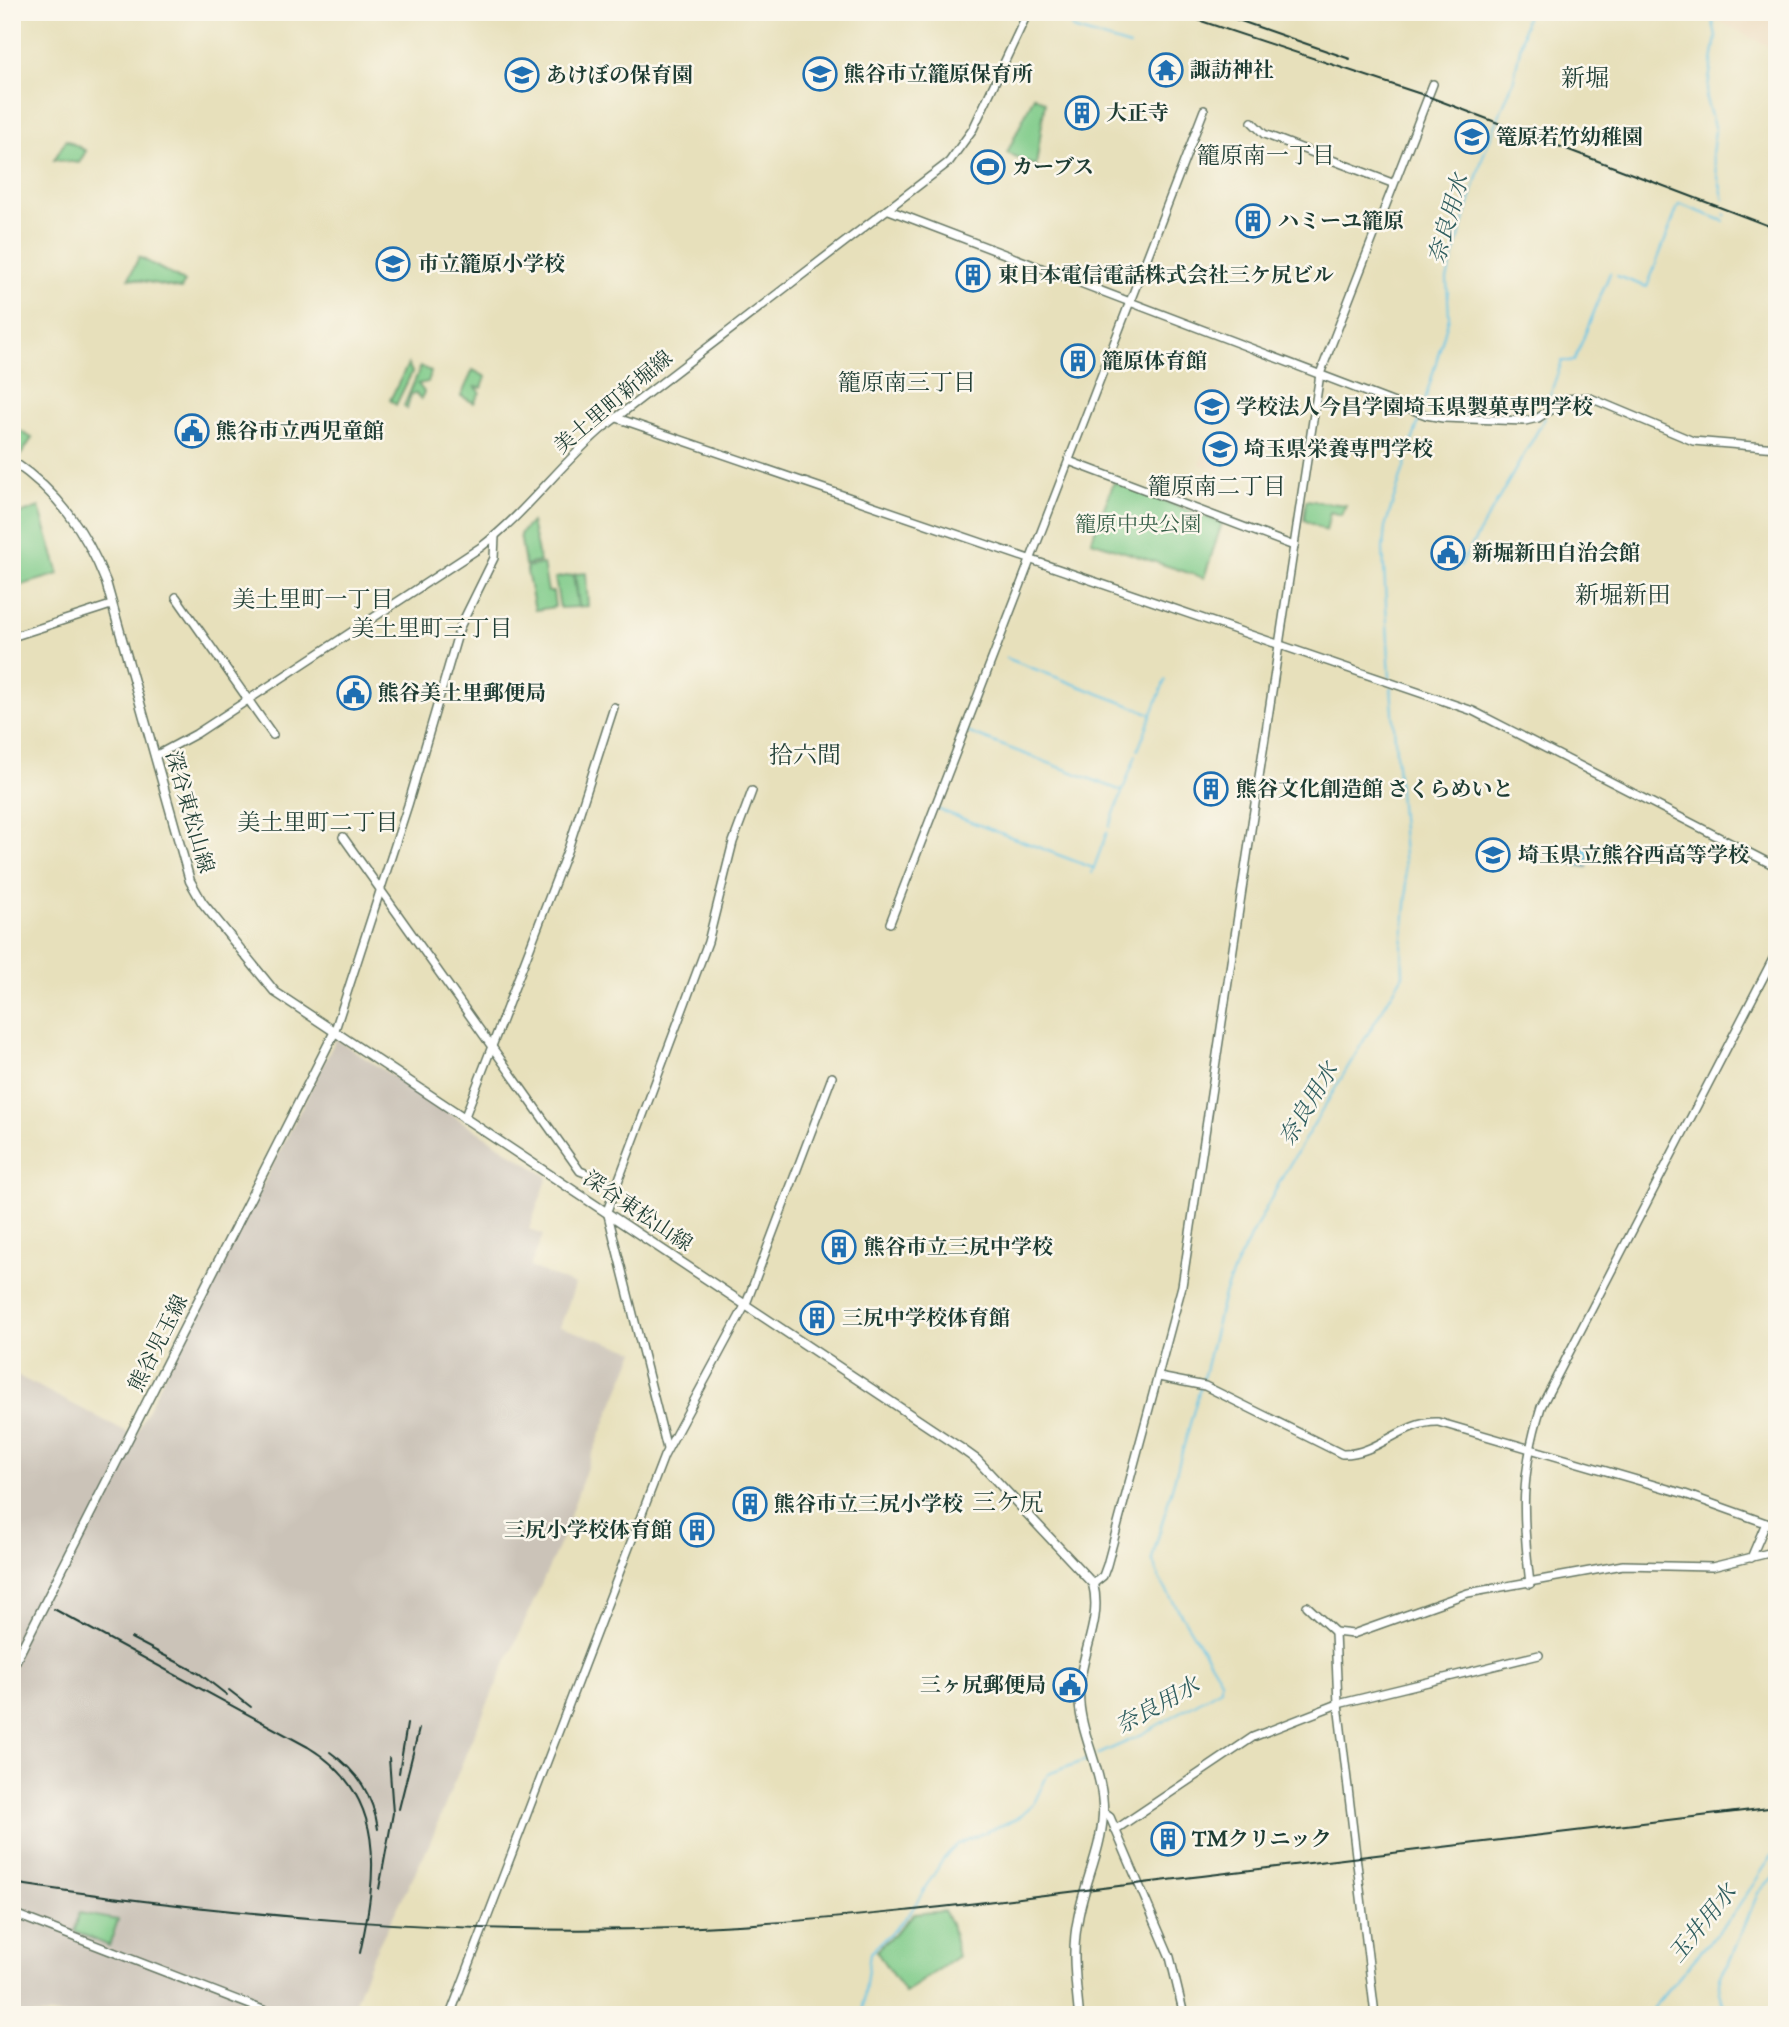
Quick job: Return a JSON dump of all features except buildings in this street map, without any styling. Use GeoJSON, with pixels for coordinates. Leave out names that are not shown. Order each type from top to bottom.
{"type":"FeatureCollection","features":[{"type":"Feature","properties":{"kind":"main road","name":"深谷東松山線"},"geometry":{"type":"LineString","coordinates":[[12,461],[52,493],[79,526],[93,550],[155,756],[186,872],[202,902],[281,997],[607,1211],[977,1461],[1093,1584]]}},
{"type":"Feature","properties":{"kind":"main road","name":"熊谷児玉線"},"geometry":{"type":"LineString","coordinates":[[12,1668],[334,1033]]}},
{"type":"Feature","properties":{"kind":"main road"},"geometry":{"type":"LineString","coordinates":[[1079,2015],[1076,1928],[1099,1844],[1103,1812],[1102,1787],[1081,1719],[1079,1694],[1098,1606],[1093,1584]]}},
{"type":"Feature","properties":{"kind":"street","name":"美土里町新堀線"},"geometry":{"type":"LineString","coordinates":[[155,756],[168,752],[495,536],[585,443],[949,162],[966,144],[1028,12]]}},
{"type":"Feature","properties":{"kind":"street"},"geometry":{"type":"LineString","coordinates":[[1093,1584],[1103,1576],[1107,1565],[1184,1277],[1320,374],[1392,183],[1433,84]]}},
{"type":"Feature","properties":{"kind":"street"},"geometry":{"type":"LineString","coordinates":[[890,923],[1205,110]]}},
{"type":"Feature","properties":{"kind":"street"},"geometry":{"type":"LineString","coordinates":[[1252,122],[1264,134],[1392,183]]}},
{"type":"Feature","properties":{"kind":"street"},"geometry":{"type":"LineString","coordinates":[[889,209],[1320,374],[1443,418],[1525,421],[1538,418],[1567,399],[1588,397],[1693,440],[1777,448]]}},
{"type":"Feature","properties":{"kind":"street"},"geometry":{"type":"LineString","coordinates":[[617,418],[1474,711],[1777,867]]}},
{"type":"Feature","properties":{"kind":"street"},"geometry":{"type":"LineString","coordinates":[[1069,461],[1294,546]]}},
{"type":"Feature","properties":{"kind":"street"},"geometry":{"type":"LineString","coordinates":[[334,1033],[381,889],[460,627],[494,558],[495,536]]}},
{"type":"Feature","properties":{"kind":"street"},"geometry":{"type":"LineString","coordinates":[[176,597],[273,735]]}},
{"type":"Feature","properties":{"kind":"street"},"geometry":{"type":"LineString","coordinates":[[12,637],[111,605]]}},
{"type":"Feature","properties":{"kind":"street"},"geometry":{"type":"LineString","coordinates":[[464,1119],[569,846],[614,707]]}},
{"type":"Feature","properties":{"kind":"street"},"geometry":{"type":"LineString","coordinates":[[667,1449],[607,1211],[708,942],[733,842],[752,792]]}},
{"type":"Feature","properties":{"kind":"street"},"geometry":{"type":"LineString","coordinates":[[344,837],[580,1171],[616,1185]]}},
{"type":"Feature","properties":{"kind":"street"},"geometry":{"type":"LineString","coordinates":[[1530,1584],[1522,1517],[1529,1448],[1541,1407],[1777,951]]}},
{"type":"Feature","properties":{"kind":"street"},"geometry":{"type":"LineString","coordinates":[[450,2015],[667,1449],[746,1304],[832,1077]]}},
{"type":"Feature","properties":{"kind":"street"},"geometry":{"type":"LineString","coordinates":[[1159,1377],[1201,1385],[1342,1454],[1366,1452],[1414,1425],[1430,1422],[1448,1424],[1685,1493],[1777,1527]]}},
{"type":"Feature","properties":{"kind":"street"},"geometry":{"type":"LineString","coordinates":[[1751,1558],[1766,1523]]}},
{"type":"Feature","properties":{"kind":"street"},"geometry":{"type":"LineString","coordinates":[[1307,1606],[1335,1632],[1353,1634],[1468,1593],[1530,1584],[1623,1564],[1696,1568],[1777,1551]]}},
{"type":"Feature","properties":{"kind":"street"},"geometry":{"type":"LineString","coordinates":[[1335,1632],[1338,1704],[1375,2015]]}},
{"type":"Feature","properties":{"kind":"street"},"geometry":{"type":"LineString","coordinates":[[1115,1830],[1253,1737],[1338,1704],[1539,1655]]}},
{"type":"Feature","properties":{"kind":"street"},"geometry":{"type":"LineString","coordinates":[[1103,1812],[1115,1830],[1166,1946],[1184,2015]]}},
{"type":"Feature","properties":{"kind":"street"},"geometry":{"type":"LineString","coordinates":[[12,1913],[276,2015]]}},
{"type":"Feature","properties":{"kind":"shaded area"},"geometry":{"type":"Polygon","coordinates":[[[1713,12],[1777,12],[1777,51],[1715,19],[1713,12]]]}},
{"type":"Feature","properties":{"kind":"shaded area","name":"学校法人今昌学園埼玉県製菓専門学校"},"geometry":{"type":"Polygon","coordinates":[[[1212,390],[1223,394],[1212,424],[1201,419],[1212,390]]]}},
{"type":"Feature","properties":{"kind":"shaded area","name":"埼玉県栄養専門学校"},"geometry":{"type":"Polygon","coordinates":[[[1212,435],[1236,444],[1231,455],[1226,454],[1219,472],[1200,464],[1212,435]]]}},
{"type":"Feature","properties":{"kind":"shaded area"},"geometry":{"type":"Polygon","coordinates":[[[336,1039],[548,1177],[529,1229],[543,1235],[530,1267],[575,1285],[560,1327],[635,1351],[587,1467],[563,1536],[471,1741],[429,1845],[371,1960],[350,2015],[12,2015],[12,1373],[135,1436],[244,1211],[249,1212],[336,1039]]]}},
{"type":"Feature","properties":{"kind":"green space"},"geometry":{"type":"Polygon","coordinates":[[[1034,96],[1045,102],[1036,166],[1007,153],[1034,96]]]}},
{"type":"Feature","properties":{"kind":"green space"},"geometry":{"type":"Polygon","coordinates":[[[66,140],[86,151],[79,163],[54,160],[66,140]]]}},
{"type":"Feature","properties":{"kind":"green space"},"geometry":{"type":"Polygon","coordinates":[[[139,257],[185,282],[181,289],[129,278],[139,257]]]}},
{"type":"Feature","properties":{"kind":"green space"},"geometry":{"type":"Polygon","coordinates":[[[408,364],[412,372],[396,405],[390,400],[408,364]]]}},
{"type":"Feature","properties":{"kind":"green space"},"geometry":{"type":"Polygon","coordinates":[[[421,366],[431,372],[428,382],[418,384],[424,392],[421,399],[415,393],[411,394],[407,409],[404,406],[421,366]]]}},
{"type":"Feature","properties":{"kind":"green space"},"geometry":{"type":"Polygon","coordinates":[[[473,370],[486,377],[482,388],[476,387],[480,392],[474,403],[461,396],[473,370]]]}},
{"type":"Feature","properties":{"kind":"green space"},"geometry":{"type":"Polygon","coordinates":[[[12,426],[32,438],[17,461],[12,458],[12,426]]]}},
{"type":"Feature","properties":{"kind":"green space","name":"籠原中央公園"},"geometry":{"type":"Polygon","coordinates":[[[1114,482],[1222,523],[1204,578],[1091,541],[1114,482]]]}},
{"type":"Feature","properties":{"kind":"green space"},"geometry":{"type":"Polygon","coordinates":[[[1306,500],[1346,505],[1341,515],[1330,512],[1326,531],[1304,520],[1306,500]]]}},
{"type":"Feature","properties":{"kind":"green space"},"geometry":{"type":"Polygon","coordinates":[[[39,507],[59,574],[12,588],[12,517],[39,507]]]}},
{"type":"Feature","properties":{"kind":"green space"},"geometry":{"type":"Polygon","coordinates":[[[531,522],[540,562],[525,565],[520,534],[531,522]]]}},
{"type":"Feature","properties":{"kind":"green space"},"geometry":{"type":"Polygon","coordinates":[[[543,564],[548,592],[553,592],[555,607],[535,610],[526,567],[543,564]]]}},
{"type":"Feature","properties":{"kind":"green space"},"geometry":{"type":"Polygon","coordinates":[[[586,573],[588,606],[579,607],[575,574],[586,573]]]}},
{"type":"Feature","properties":{"kind":"green space"},"geometry":{"type":"Polygon","coordinates":[[[573,575],[578,607],[560,608],[555,578],[573,575]]]}},
{"type":"Feature","properties":{"kind":"green space"},"geometry":{"type":"Polygon","coordinates":[[[944,1911],[951,1923],[958,1956],[905,1993],[876,1951],[914,1914],[944,1911]]]}},
{"type":"Feature","properties":{"kind":"green space"},"geometry":{"type":"Polygon","coordinates":[[[79,1913],[118,1920],[109,1946],[75,1931],[79,1913]]]}},
{"type":"Feature","properties":{"kind":"water"},"geometry":{"type":"Polygon","coordinates":[[[1577,844],[1592,847],[1587,867],[1572,864],[1577,844]]]}},
{"type":"Feature","properties":{"kind":"waterway","name":"奈良用水"},"geometry":{"type":"LineString","coordinates":[[1422,411],[1449,317],[1447,279],[1483,156],[1514,79],[1527,12]]}},
{"type":"Feature","properties":{"kind":"waterway"},"geometry":{"type":"LineString","coordinates":[[1711,12],[1716,37],[1706,99],[1715,130],[1712,154],[1724,200]]}},
{"type":"Feature","properties":{"kind":"waterway"},"geometry":{"type":"LineString","coordinates":[[1072,25],[1073,29],[1130,46]]}},
{"type":"Feature","properties":{"kind":"waterway"},"geometry":{"type":"LineString","coordinates":[[1617,276],[1647,287],[1679,204],[1724,221]]}},
{"type":"Feature","properties":{"kind":"waterway"},"geometry":{"type":"LineString","coordinates":[[1545,409],[1562,361],[1574,361],[1610,273]]}},
{"type":"Feature","properties":{"kind":"waterway","name":"奈良用水"},"geometry":{"type":"LineString","coordinates":[[1390,678],[1383,549],[1385,527],[1420,417]]}},
{"type":"Feature","properties":{"kind":"waterway"},"geometry":{"type":"LineString","coordinates":[[1460,566],[1545,418]]}},
{"type":"Feature","properties":{"kind":"waterway"},"geometry":{"type":"LineString","coordinates":[[1006,658],[1152,714]]}},
{"type":"Feature","properties":{"kind":"waterway"},"geometry":{"type":"LineString","coordinates":[[1138,750],[1165,680]]}},
{"type":"Feature","properties":{"kind":"waterway","name":"奈良用水"},"geometry":{"type":"LineString","coordinates":[[1202,1383],[1224,1294],[1237,1263],[1284,1174],[1403,975],[1402,947],[1407,895],[1391,687]]}},
{"type":"Feature","properties":{"kind":"waterway"},"geometry":{"type":"LineString","coordinates":[[967,732],[1122,791]]}},
{"type":"Feature","properties":{"kind":"waterway"},"geometry":{"type":"LineString","coordinates":[[1109,827],[1136,755]]}},
{"type":"Feature","properties":{"kind":"waterway"},"geometry":{"type":"LineString","coordinates":[[937,809],[1093,868]]}},
{"type":"Feature","properties":{"kind":"waterway"},"geometry":{"type":"LineString","coordinates":[[1092,873],[1107,832]]}},
{"type":"Feature","properties":{"kind":"waterway","name":"奈良用水"},"geometry":{"type":"LineString","coordinates":[[1097,1755],[1135,1738],[1221,1689],[1221,1680],[1160,1580],[1152,1559],[1200,1388]]}},
{"type":"Feature","properties":{"kind":"waterway","name":"奈良用水"},"geometry":{"type":"LineString","coordinates":[[862,2015],[870,1953],[910,1913],[944,1858],[958,1844],[1018,1818],[1034,1803],[1048,1774],[1089,1759]]}},
{"type":"Feature","properties":{"kind":"waterway","name":"玉井用水"},"geometry":{"type":"LineString","coordinates":[[1647,2015],[1737,1909],[1777,1848]]}},
{"type":"Feature","properties":{"kind":"waterway"},"geometry":{"type":"LineString","coordinates":[[1727,2015],[1720,1995],[1720,1977],[1728,1965],[1758,1893],[1774,1876],[1777,1863]]}},
{"type":"Feature","properties":{"kind":"railway"},"geometry":{"type":"LineString","coordinates":[[1174,12],[1427,96],[1777,229]]}},
{"type":"Feature","properties":{"kind":"railway"},"geometry":{"type":"LineString","coordinates":[[1215,12],[1350,59]]}},
{"type":"Feature","properties":{"kind":"railway"},"geometry":{"type":"LineString","coordinates":[[54,1609],[308,1747],[334,1766],[352,1788],[364,1813],[370,1839],[370,1895],[360,1953]]}},
{"type":"Feature","properties":{"kind":"railway"},"geometry":{"type":"LineString","coordinates":[[131,1638],[200,1674],[227,1695]]}},
{"type":"Feature","properties":{"kind":"railway"},"geometry":{"type":"LineString","coordinates":[[229,1690],[251,1707]]}},
{"type":"Feature","properties":{"kind":"railway"},"geometry":{"type":"LineString","coordinates":[[399,1773],[407,1724]]}},
{"type":"Feature","properties":{"kind":"railway"},"geometry":{"type":"LineString","coordinates":[[399,1809],[419,1729]]}},
{"type":"Feature","properties":{"kind":"railway"},"geometry":{"type":"LineString","coordinates":[[330,1752],[349,1768],[363,1785],[378,1829]]}},
{"type":"Feature","properties":{"kind":"railway"},"geometry":{"type":"LineString","coordinates":[[379,1889],[393,1813],[389,1758]]}},
{"type":"Feature","properties":{"kind":"railway"},"geometry":{"type":"LineString","coordinates":[[12,1883],[178,1905],[344,1921],[511,1929],[678,1928],[811,1920],[945,1907],[1777,1807]]}},
{"type":"Feature","properties":{"kind":"place","name":"諏訪神社"},"geometry":{"type":"Point","coordinates":[1166,70]}},
{"type":"Feature","properties":{"kind":"place","name":"熊谷市立籠原保育所"},"geometry":{"type":"Point","coordinates":[820,74]}},
{"type":"Feature","properties":{"kind":"place","name":"あけぼの保育園"},"geometry":{"type":"Point","coordinates":[522,75]}},
{"type":"Feature","properties":{"kind":"place","name":"大正寺"},"geometry":{"type":"Point","coordinates":[1082,113]}},
{"type":"Feature","properties":{"kind":"place","name":"篭原若竹幼稚園"},"geometry":{"type":"Point","coordinates":[1472,137]}},
{"type":"Feature","properties":{"kind":"place","name":"カーブス"},"geometry":{"type":"Point","coordinates":[988,167]}},
{"type":"Feature","properties":{"kind":"place","name":"ハミーユ籠原"},"geometry":{"type":"Point","coordinates":[1253,221]}},
{"type":"Feature","properties":{"kind":"place","name":"市立籠原小学校"},"geometry":{"type":"Point","coordinates":[393,264]}},
{"type":"Feature","properties":{"kind":"place","name":"東日本電信電話株式会社三ケ尻ビル"},"geometry":{"type":"Point","coordinates":[973,275]}},
{"type":"Feature","properties":{"kind":"place","name":"籠原体育館"},"geometry":{"type":"Point","coordinates":[1078,361]}},
{"type":"Feature","properties":{"kind":"place","name":"学校法人今昌学園埼玉県製菓専門学校"},"geometry":{"type":"Point","coordinates":[1212,407]}},
{"type":"Feature","properties":{"kind":"place","name":"熊谷市立西児童館"},"geometry":{"type":"Point","coordinates":[192,431]}},
{"type":"Feature","properties":{"kind":"place","name":"埼玉県栄養専門学校"},"geometry":{"type":"Point","coordinates":[1220,449]}},
{"type":"Feature","properties":{"kind":"place","name":"新堀新田自治会館"},"geometry":{"type":"Point","coordinates":[1448,553]}},
{"type":"Feature","properties":{"kind":"place","name":"熊谷美土里郵便局"},"geometry":{"type":"Point","coordinates":[354,693]}},
{"type":"Feature","properties":{"kind":"place","name":"熊谷文化創造館 さくらめいと"},"geometry":{"type":"Point","coordinates":[1211,789]}},
{"type":"Feature","properties":{"kind":"place","name":"埼玉県立熊谷西高等学校"},"geometry":{"type":"Point","coordinates":[1493,855]}},
{"type":"Feature","properties":{"kind":"place","name":"熊谷市立三尻中学校"},"geometry":{"type":"Point","coordinates":[839,1247]}},
{"type":"Feature","properties":{"kind":"place","name":"三尻中学校体育館"},"geometry":{"type":"Point","coordinates":[817,1318]}},
{"type":"Feature","properties":{"kind":"place","name":"熊谷市立三尻小学校"},"geometry":{"type":"Point","coordinates":[750,1504]}},
{"type":"Feature","properties":{"kind":"place","name":"三尻小学校体育館"},"geometry":{"type":"Point","coordinates":[697,1530]}},
{"type":"Feature","properties":{"kind":"place","name":"三ヶ尻郵便局"},"geometry":{"type":"Point","coordinates":[1070,1685]}},
{"type":"Feature","properties":{"kind":"place","name":"TMクリニック"},"geometry":{"type":"Point","coordinates":[1168,1839]}},
{"type":"Feature","properties":{"kind":"district","name":"新堀"},"geometry":{"type":"Point","coordinates":[1585,78]}},
{"type":"Feature","properties":{"kind":"district","name":"籠原南一丁目"},"geometry":{"type":"Point","coordinates":[1266,155]}},
{"type":"Feature","properties":{"kind":"district","name":"籠原南三丁目"},"geometry":{"type":"Point","coordinates":[907,382]}},
{"type":"Feature","properties":{"kind":"district","name":"籠原南二丁目"},"geometry":{"type":"Point","coordinates":[1217,486]}},
{"type":"Feature","properties":{"kind":"district","name":"新堀新田"},"geometry":{"type":"Point","coordinates":[1623,595]}},
{"type":"Feature","properties":{"kind":"district","name":"美土里町一丁目"},"geometry":{"type":"Point","coordinates":[313,599]}},
{"type":"Feature","properties":{"kind":"district","name":"美土里町三丁目"},"geometry":{"type":"Point","coordinates":[432,628]}},
{"type":"Feature","properties":{"kind":"district","name":"拾六間"},"geometry":{"type":"Point","coordinates":[805,755]}},
{"type":"Feature","properties":{"kind":"district","name":"美土里町二丁目"},"geometry":{"type":"Point","coordinates":[318,822]}},
{"type":"Feature","properties":{"kind":"district","name":"三ケ尻"},"geometry":{"type":"Point","coordinates":[1008,1502]}}]}
